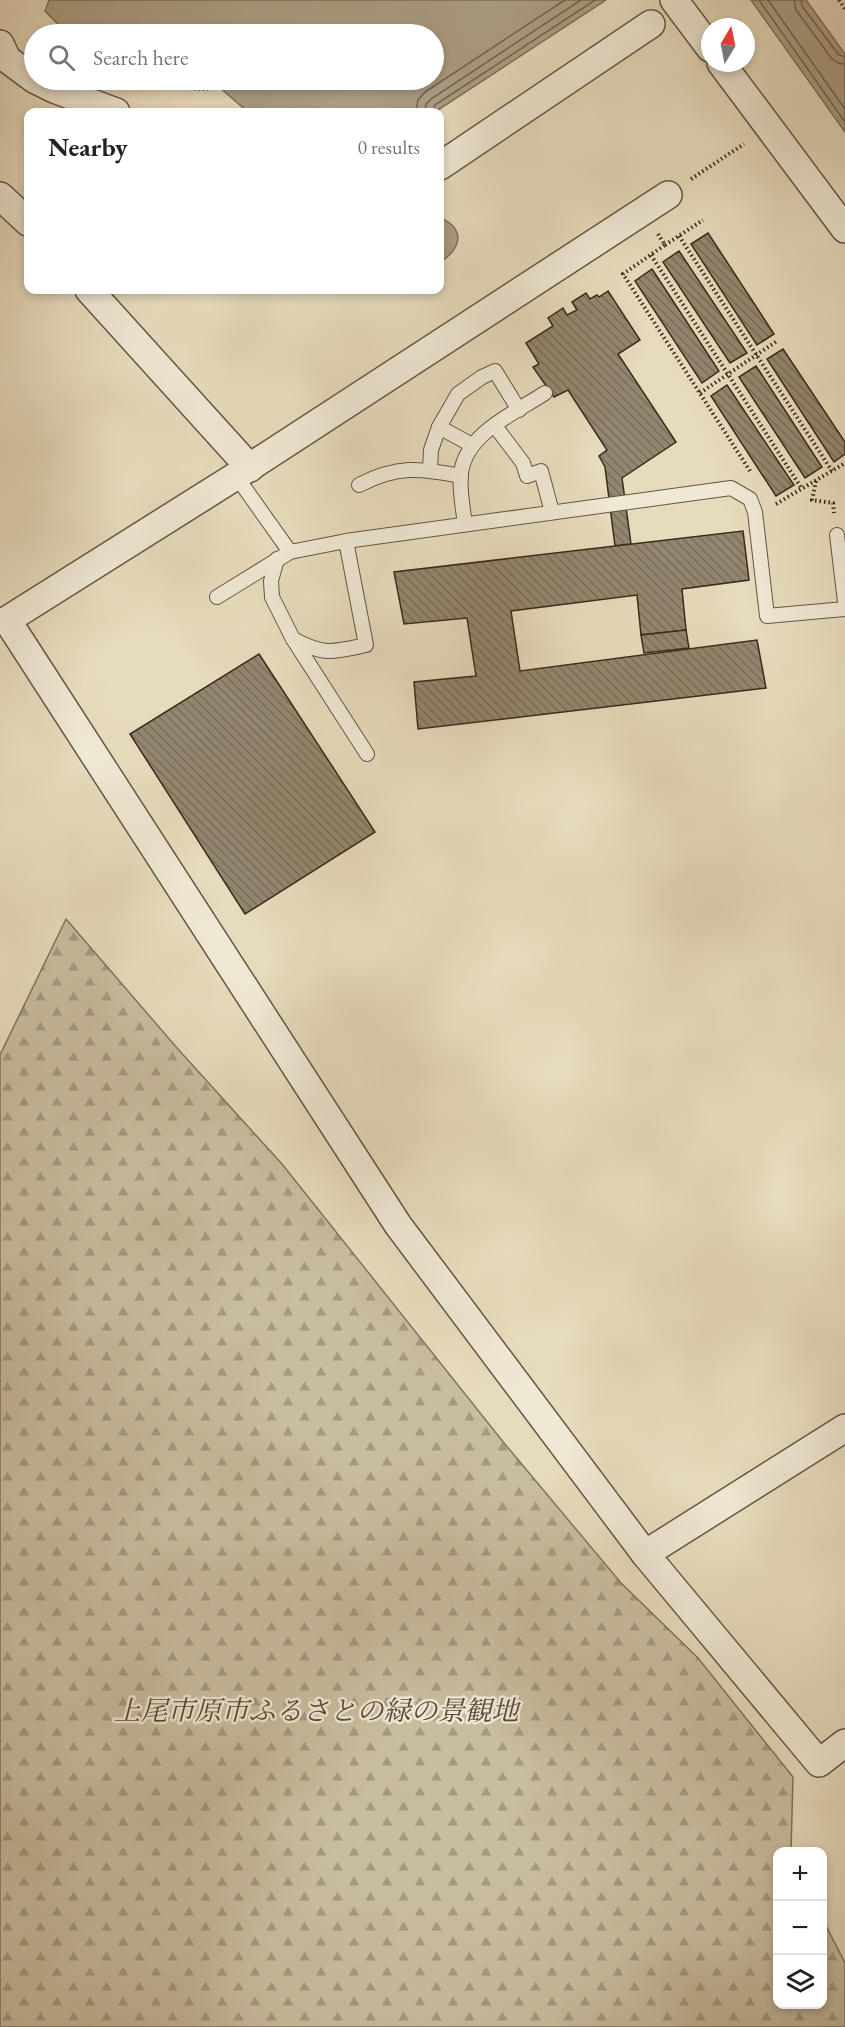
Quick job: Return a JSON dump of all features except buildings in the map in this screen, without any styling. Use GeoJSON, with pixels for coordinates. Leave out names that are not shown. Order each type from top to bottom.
{"type":"FeatureCollection","features":[{"type":"Feature","properties":{"kind":"street"},"geometry":{"type":"LineString","coordinates":[[674,0],[701,36]]}},
{"type":"Feature","properties":{"kind":"street"},"geometry":{"type":"LineString","coordinates":[[444,163],[651,24]]}},
{"type":"Feature","properties":{"kind":"street"},"geometry":{"type":"LineString","coordinates":[[0,44],[7,59],[24,71]]}},
{"type":"Feature","properties":{"kind":"street"},"geometry":{"type":"LineString","coordinates":[[728,72],[845,229]]}},
{"type":"Feature","properties":{"kind":"street"},"geometry":{"type":"LineString","coordinates":[[57,90],[105,108]]}},
{"type":"Feature","properties":{"kind":"street"},"geometry":{"type":"LineString","coordinates":[[668,195],[243,472],[7,620],[398,1225],[645,1554],[819,1763],[845,1743]]}},
{"type":"Feature","properties":{"kind":"street"},"geometry":{"type":"LineString","coordinates":[[0,196],[24,218]]}},
{"type":"Feature","properties":{"kind":"street"},"geometry":{"type":"LineString","coordinates":[[92,294],[243,472]]}},
{"type":"Feature","properties":{"kind":"street"},"geometry":{"type":"LineString","coordinates":[[645,1554],[845,1428]]}},
{"type":"Feature","properties":{"kind":"lane"},"geometry":{"type":"LineString","coordinates":[[430,470],[430,450],[439,427],[458,394],[482,377],[495,371],[519,410]]}},
{"type":"Feature","properties":{"kind":"lane"},"geometry":{"type":"LineString","coordinates":[[465,524],[461,476],[465,459],[472,445],[483,434],[545,393]]}},
{"type":"Feature","properties":{"kind":"lane"},"geometry":{"type":"LineString","coordinates":[[495,426],[523,463],[527,476],[542,471],[552,512]]}},
{"type":"Feature","properties":{"kind":"lane"},"geometry":{"type":"LineString","coordinates":[[439,427],[472,445]]}},
{"type":"Feature","properties":{"kind":"lane"},"geometry":{"type":"LineString","coordinates":[[359,485],[376,476],[402,469],[430,470],[461,476]]}},
{"type":"Feature","properties":{"kind":"lane"},"geometry":{"type":"LineString","coordinates":[[243,472],[284,556]]}},
{"type":"Feature","properties":{"kind":"lane"},"geometry":{"type":"LineString","coordinates":[[217,597],[284,556],[346,541],[731,488],[750,499],[755,512],[767,616],[845,609]]}},
{"type":"Feature","properties":{"kind":"lane"},"geometry":{"type":"LineString","coordinates":[[837,535],[845,602]]}},
{"type":"Feature","properties":{"kind":"lane"},"geometry":{"type":"LineString","coordinates":[[293,639],[311,649],[332,653],[366,645],[346,541]]}},
{"type":"Feature","properties":{"kind":"lane"},"geometry":{"type":"LineString","coordinates":[[284,556],[271,581],[272,597],[293,639],[367,754]]}},
{"type":"Feature","properties":{"kind":"path"},"geometry":{"type":"LineString","coordinates":[[839,0],[845,9]]}},
{"type":"Feature","properties":{"kind":"path"},"geometry":{"type":"LineString","coordinates":[[668,195],[769,127]]}},
{"type":"Feature","properties":{"kind":"path"},"geometry":{"type":"LineString","coordinates":[[643,211],[665,245]]}},
{"type":"Feature","properties":{"kind":"path"},"geometry":{"type":"LineString","coordinates":[[703,220],[623,274],[754,478]]}},
{"type":"Feature","properties":{"kind":"path"},"geometry":{"type":"LineString","coordinates":[[679,236],[832,471]]}},
{"type":"Feature","properties":{"kind":"path"},"geometry":{"type":"LineString","coordinates":[[651,255],[802,489]]}},
{"type":"Feature","properties":{"kind":"path"},"geometry":{"type":"LineString","coordinates":[[700,393],[777,341]]}},
{"type":"Feature","properties":{"kind":"path"},"geometry":{"type":"LineString","coordinates":[[773,507],[845,463]]}},
{"type":"Feature","properties":{"kind":"path"},"geometry":{"type":"LineString","coordinates":[[817,480],[812,500],[834,503],[837,535]]}},
{"type":"Feature","properties":{"kind":"green space","name":"上尾市原市ふるさとの緑の景観地"},"geometry":{"type":"Polygon","coordinates":[[[66,919],[177,1048],[282,1164],[504,1443],[621,1583],[698,1658],[793,1777],[791,1847],[773,1847],[773,2009],[827,2009],[827,1928],[845,1963],[845,2027],[0,2027],[0,1055],[66,919]]]}},
{"type":"Feature","properties":{"kind":"water"},"geometry":{"type":"Polygon","coordinates":[[[49,0],[606,0],[441,108],[243,108],[223,90],[444,90],[444,24],[58,24],[45,11],[49,0]]]}},
{"type":"Feature","properties":{"kind":"water"},"geometry":{"type":"Polygon","coordinates":[[[751,0],[806,0],[845,54],[845,132],[751,0]]]}},
{"type":"Feature","properties":{"kind":"water"},"geometry":{"type":"Polygon","coordinates":[[[444,220],[452,225],[458,236],[456,246],[444,259],[444,220]]]}}]}
